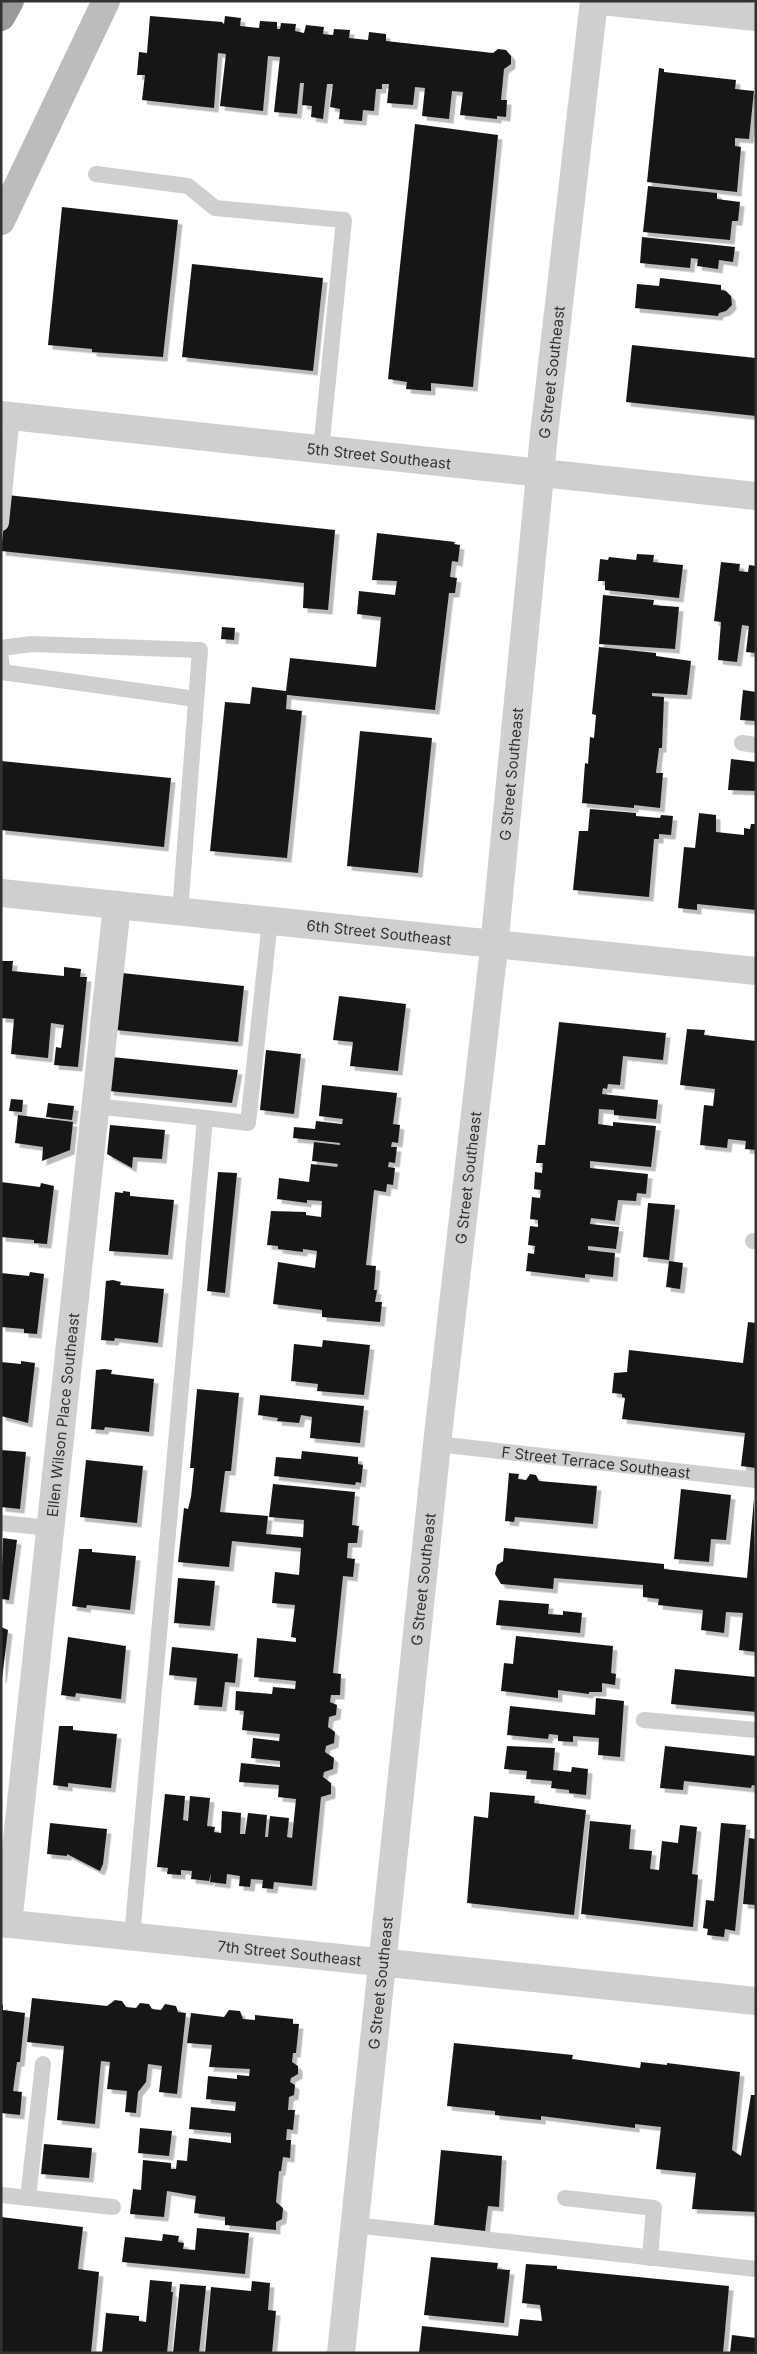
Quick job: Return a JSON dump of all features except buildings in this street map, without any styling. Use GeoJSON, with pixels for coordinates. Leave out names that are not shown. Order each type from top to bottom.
{"type":"FeatureCollection","features":[{"type":"Feature","properties":{"kind":"main road"},"geometry":{"type":"LineString","coordinates":[[1,221],[106,1]]}},
{"type":"Feature","properties":{"kind":"street","name":"G Street Southeast"},"geometry":{"type":"LineString","coordinates":[[341,2353],[437,1444],[494,944],[540,473],[594,1]]}},
{"type":"Feature","properties":{"kind":"street"},"geometry":{"type":"LineString","coordinates":[[601,1],[756,17]]}},
{"type":"Feature","properties":{"kind":"street","name":"5th Street Southeast"},"geometry":{"type":"LineString","coordinates":[[7,415],[756,496]]}},
{"type":"Feature","properties":{"kind":"street","name":"6th Street Southeast"},"geometry":{"type":"LineString","coordinates":[[1,893],[756,971]]}},
{"type":"Feature","properties":{"kind":"street","name":"Ellen Wilson Place Southeast"},"geometry":{"type":"LineString","coordinates":[[5,1924],[117,905]]}},
{"type":"Feature","properties":{"kind":"street","name":"7th Street Southeast"},"geometry":{"type":"LineString","coordinates":[[5,1924],[756,2001]]}},
{"type":"Feature","properties":{"kind":"lane"},"geometry":{"type":"LineString","coordinates":[[96,174],[188,186],[215,208],[344,220],[321,450]]}},
{"type":"Feature","properties":{"kind":"lane"},"geometry":{"type":"LineString","coordinates":[[1,523],[7,415]]}},
{"type":"Feature","properties":{"kind":"lane"},"geometry":{"type":"LineString","coordinates":[[1,648],[32,644],[200,650],[180,912]]}},
{"type":"Feature","properties":{"kind":"lane"},"geometry":{"type":"LineString","coordinates":[[1,658],[2,672],[196,699]]}},
{"type":"Feature","properties":{"kind":"lane"},"geometry":{"type":"LineString","coordinates":[[95,1106],[248,1123],[270,921]]}},
{"type":"Feature","properties":{"kind":"lane"},"geometry":{"type":"LineString","coordinates":[[132,1937],[205,1118]]}},
{"type":"Feature","properties":{"kind":"lane","name":"F Street Terrace Southeast"},"geometry":{"type":"LineString","coordinates":[[437,1444],[756,1480]]}},
{"type":"Feature","properties":{"kind":"lane"},"geometry":{"type":"LineString","coordinates":[[1,1523],[50,1528]]}},
{"type":"Feature","properties":{"kind":"lane"},"geometry":{"type":"LineString","coordinates":[[644,1720],[756,1730]]}},
{"type":"Feature","properties":{"kind":"lane"},"geometry":{"type":"LineString","coordinates":[[28,2198],[43,2064]]}},
{"type":"Feature","properties":{"kind":"lane"},"geometry":{"type":"LineString","coordinates":[[1,2195],[113,2207]]}},
{"type":"Feature","properties":{"kind":"lane"},"geometry":{"type":"LineString","coordinates":[[565,2198],[654,2208],[650,2258]]}},
{"type":"Feature","properties":{"kind":"lane"},"geometry":{"type":"LineString","coordinates":[[354,2225],[756,2269]]}}]}
